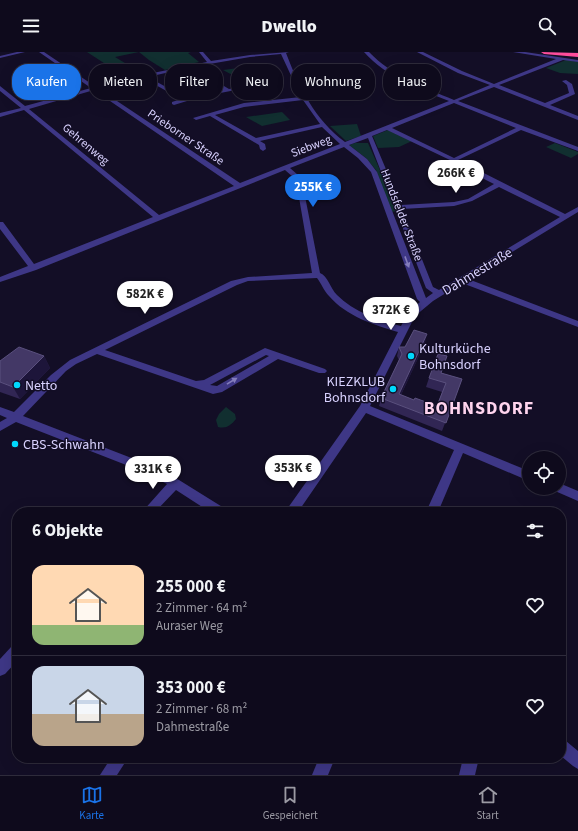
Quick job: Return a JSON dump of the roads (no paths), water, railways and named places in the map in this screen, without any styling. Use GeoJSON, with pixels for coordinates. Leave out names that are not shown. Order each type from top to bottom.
{"type":"FeatureCollection","features":[{"type":"Feature","properties":{"kind":"highway"},"geometry":{"type":"LineString","coordinates":[[544,52],[578,54]]}},
{"type":"Feature","properties":{"kind":"highway"},"geometry":{"type":"LineString","coordinates":[[563,52],[578,54]]}},
{"type":"Feature","properties":{"kind":"street"},"geometry":{"type":"LineString","coordinates":[[0,57],[23,52]]}},
{"type":"Feature","properties":{"kind":"street","name":"Prieborner Straße"},"geometry":{"type":"LineString","coordinates":[[41,52],[89,85]]}},
{"type":"Feature","properties":{"kind":"street"},"geometry":{"type":"LineString","coordinates":[[201,52],[210,62]]}},
{"type":"Feature","properties":{"kind":"street","name":"Hundsfelder Straße"},"geometry":{"type":"LineString","coordinates":[[283,52],[291,72]]}},
{"type":"Feature","properties":{"kind":"street"},"geometry":{"type":"LineString","coordinates":[[198,64],[287,52]]}},
{"type":"Feature","properties":{"kind":"street"},"geometry":{"type":"LineString","coordinates":[[366,52],[385,70],[404,81],[520,128],[578,149]]}},
{"type":"Feature","properties":{"kind":"street"},"geometry":{"type":"LineString","coordinates":[[419,52],[444,65],[578,118]]}},
{"type":"Feature","properties":{"kind":"street"},"geometry":{"type":"LineString","coordinates":[[515,52],[578,61]]}},
{"type":"Feature","properties":{"kind":"street","name":"Siebweg"},"geometry":{"type":"LineString","coordinates":[[0,280],[564,58]]}},
{"type":"Feature","properties":{"kind":"street"},"geometry":{"type":"LineString","coordinates":[[545,105],[572,94],[570,84],[564,81]]}},
{"type":"Feature","properties":{"kind":"street"},"geometry":{"type":"LineString","coordinates":[[223,87],[229,90]]}},
{"type":"Feature","properties":{"kind":"street","name":"Gehrenweg"},"geometry":{"type":"LineString","coordinates":[[0,88],[158,218]]}},
{"type":"Feature","properties":{"kind":"street"},"geometry":{"type":"LineString","coordinates":[[223,91],[229,90]]}},
{"type":"Feature","properties":{"kind":"street"},"geometry":{"type":"LineString","coordinates":[[0,115],[89,91]]}},
{"type":"Feature","properties":{"kind":"street","name":"Prieborner Straße"},"geometry":{"type":"LineString","coordinates":[[111,100],[239,186]]}},
{"type":"Feature","properties":{"kind":"street"},"geometry":{"type":"LineString","coordinates":[[174,103],[186,100]]}},
{"type":"Feature","properties":{"kind":"street"},"geometry":{"type":"LineString","coordinates":[[196,118],[255,104],[291,100]]}},
{"type":"Feature","properties":{"kind":"street","name":"Hundsfelder Straße"},"geometry":{"type":"LineString","coordinates":[[306,100],[324,125],[335,137],[364,158],[374,172],[421,299],[426,302]]}},
{"type":"Feature","properties":{"kind":"street"},"geometry":{"type":"LineString","coordinates":[[210,114],[262,144],[263,149]]}},
{"type":"Feature","properties":{"kind":"street"},"geometry":{"type":"LineString","coordinates":[[255,140],[324,125]]}},
{"type":"Feature","properties":{"kind":"street"},"geometry":{"type":"LineString","coordinates":[[388,128],[566,217]]}},
{"type":"Feature","properties":{"kind":"street"},"geometry":{"type":"LineString","coordinates":[[454,160],[520,128]]}},
{"type":"Feature","properties":{"kind":"street","name":"Hundsfelder Straße"},"geometry":{"type":"LineString","coordinates":[[368,136],[370,137],[430,288],[440,294]]}},
{"type":"Feature","properties":{"kind":"street"},"geometry":{"type":"LineString","coordinates":[[286,168],[296,176],[300,186],[316,274]]}},
{"type":"Feature","properties":{"kind":"street"},"geometry":{"type":"LineString","coordinates":[[398,207],[454,204],[470,200],[499,184]]}},
{"type":"Feature","properties":{"kind":"street","name":"Dahmestraße"},"geometry":{"type":"LineString","coordinates":[[295,507],[364,408],[403,330],[415,310],[578,209]]}},
{"type":"Feature","properties":{"kind":"street"},"geometry":{"type":"LineString","coordinates":[[0,224],[32,268]]}},
{"type":"Feature","properties":{"kind":"street"},"geometry":{"type":"LineString","coordinates":[[0,427],[15,417],[67,365],[240,281],[248,279],[316,274],[321,277],[332,295],[347,308],[369,319],[403,330]]}},
{"type":"Feature","properties":{"kind":"street"},"geometry":{"type":"LineString","coordinates":[[462,280],[578,324]]}},
{"type":"Feature","properties":{"kind":"street"},"geometry":{"type":"LineString","coordinates":[[98,350],[102,353],[213,390],[219,389],[277,355],[322,371]]}},
{"type":"Feature","properties":{"kind":"street"},"geometry":{"type":"LineString","coordinates":[[364,408],[522,473]]}},
{"type":"Feature","properties":{"kind":"street"},"geometry":{"type":"LineString","coordinates":[[0,411],[143,467],[175,483],[212,507]]}},
{"type":"Feature","properties":{"kind":"street"},"geometry":{"type":"LineString","coordinates":[[434,507],[460,448]]}},
{"type":"Feature","properties":{"kind":"street"},"geometry":{"type":"LineString","coordinates":[[153,507],[175,483]]}},
{"type":"Feature","properties":{"kind":"street"},"geometry":{"type":"LineString","coordinates":[[566,491],[578,496]]}},
{"type":"Feature","properties":{"kind":"street"},"geometry":{"type":"LineString","coordinates":[[0,669],[12,656]]}},
{"type":"Feature","properties":{"kind":"street"},"geometry":{"type":"LineString","coordinates":[[566,750],[578,761]]}},
{"type":"Feature","properties":{"kind":"street"},"geometry":{"type":"LineString","coordinates":[[108,775],[116,763]]}},
{"type":"Feature","properties":{"kind":"street"},"geometry":{"type":"LineString","coordinates":[[320,775],[325,763]]}},
{"type":"Feature","properties":{"kind":"street"},"geometry":{"type":"LineString","coordinates":[[467,775],[470,763]]}},
{"type":"Feature","properties":{"kind":"place","name":"Kulturküche Bohnsdorf"},"geometry":{"type":"Point","coordinates":[411,356]}},
{"type":"Feature","properties":{"kind":"place","name":"Netto"},"geometry":{"type":"Point","coordinates":[17,385]}},
{"type":"Feature","properties":{"kind":"place","name":"KIEZKLUB Bohnsdorf"},"geometry":{"type":"Point","coordinates":[393,389]}},
{"type":"Feature","properties":{"kind":"place","name":"CBS-Schwahn"},"geometry":{"type":"Point","coordinates":[15,444]}},
{"type":"Feature","properties":{"kind":"district","name":"BOHNSDORF"},"geometry":{"type":"Point","coordinates":[479,408]}}]}
